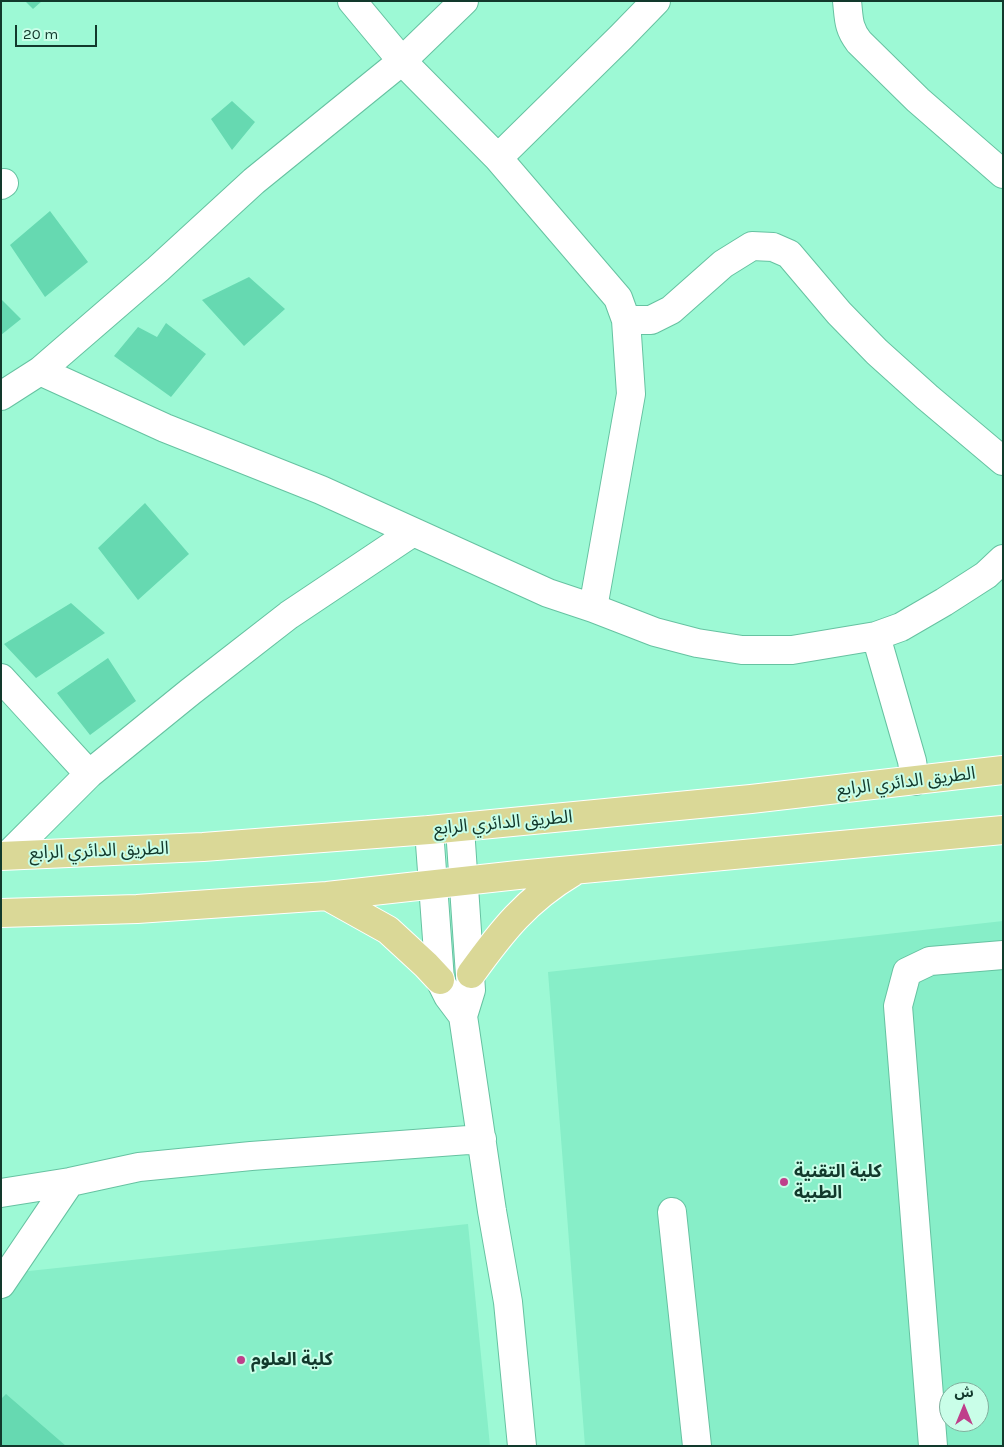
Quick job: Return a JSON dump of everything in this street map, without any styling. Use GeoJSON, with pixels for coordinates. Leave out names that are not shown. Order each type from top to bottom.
{"type":"FeatureCollection","features":[{"type":"Feature","properties":{"kind":"main road","name":"الطريق الدائري الرابع"},"geometry":{"type":"LineString","coordinates":[[4,855],[202,847],[460,828],[742,800],[1003,770]]}},
{"type":"Feature","properties":{"kind":"main road"},"geometry":{"type":"LineString","coordinates":[[1,913],[137,909],[327,896],[518,875],[1003,830]]}},
{"type":"Feature","properties":{"kind":"main road"},"geometry":{"type":"LineString","coordinates":[[470,974],[513,919],[550,886],[574,871]]}},
{"type":"Feature","properties":{"kind":"main road"},"geometry":{"type":"LineString","coordinates":[[327,896],[388,930],[440,980]]}},
{"type":"Feature","properties":{"kind":"street"},"geometry":{"type":"LineString","coordinates":[[352,1],[402,61],[498,158],[618,298],[626,320],[631,394],[593,608]]}},
{"type":"Feature","properties":{"kind":"street"},"geometry":{"type":"LineString","coordinates":[[1,396],[40,371],[158,269],[254,181],[402,61],[464,1]]}},
{"type":"Feature","properties":{"kind":"street"},"geometry":{"type":"LineString","coordinates":[[498,158],[656,1]]}},
{"type":"Feature","properties":{"kind":"street"},"geometry":{"type":"LineString","coordinates":[[847,1],[848,20],[852,33],[859,42],[918,100],[1003,174]]}},
{"type":"Feature","properties":{"kind":"street"},"geometry":{"type":"LineString","coordinates":[[626,320],[651,320],[671,310],[723,264],[752,246],[773,246],[788,254],[839,313],[877,352],[948,416],[1003,461]]}},
{"type":"Feature","properties":{"kind":"street"},"geometry":{"type":"LineString","coordinates":[[40,371],[165,428],[321,490],[548,593],[655,632],[697,643],[742,650],[792,650],[876,636],[901,627],[944,602],[986,575],[1003,559]]}},
{"type":"Feature","properties":{"kind":"street"},"geometry":{"type":"LineString","coordinates":[[4,855],[89,774],[190,692],[289,615],[413,532]]}},
{"type":"Feature","properties":{"kind":"street"},"geometry":{"type":"LineString","coordinates":[[876,636],[912,760],[915,781]]}},
{"type":"Feature","properties":{"kind":"street"},"geometry":{"type":"LineString","coordinates":[[1,678],[89,774]]}},
{"type":"Feature","properties":{"kind":"street"},"geometry":{"type":"LineString","coordinates":[[460,828],[471,990],[463,1016],[492,1211],[508,1302],[522,1446]]}},
{"type":"Feature","properties":{"kind":"street"},"geometry":{"type":"LineString","coordinates":[[429,830],[440,980],[448,996],[463,1016]]}},
{"type":"Feature","properties":{"kind":"street"},"geometry":{"type":"LineString","coordinates":[[933,1446],[898,1006],[907,972],[930,961],[1003,954]]}},
{"type":"Feature","properties":{"kind":"street"},"geometry":{"type":"LineString","coordinates":[[1,1193],[70,1182],[138,1167],[251,1156],[482,1139]]}},
{"type":"Feature","properties":{"kind":"street"},"geometry":{"type":"LineString","coordinates":[[1,1284],[70,1182]]}},
{"type":"Feature","properties":{"kind":"street"},"geometry":{"type":"LineString","coordinates":[[672,1212],[697,1446]]}},
{"type":"Feature","properties":{"kind":"shaded area","name":"كلية التقنية الطبية"},"geometry":{"type":"Polygon","coordinates":[[[1003,921],[1003,1446],[585,1446],[548,972],[1003,921]]]}},
{"type":"Feature","properties":{"kind":"shaded area","name":"كلية العلوم"},"geometry":{"type":"Polygon","coordinates":[[[468,1224],[490,1446],[1,1446],[1,1274],[468,1224]]]}},
{"type":"Feature","properties":{"kind":"building"},"geometry":{"type":"Polygon","coordinates":[[[25,1],[42,1],[33,9],[25,1]]]}},
{"type":"Feature","properties":{"kind":"building"},"geometry":{"type":"Polygon","coordinates":[[[232,101],[255,122],[232,150],[211,119],[232,101]]]}},
{"type":"Feature","properties":{"kind":"building"},"geometry":{"type":"Polygon","coordinates":[[[50,211],[88,262],[45,297],[10,245],[50,211]]]}},
{"type":"Feature","properties":{"kind":"building"},"geometry":{"type":"Polygon","coordinates":[[[249,277],[285,309],[244,346],[202,300],[249,277]]]}},
{"type":"Feature","properties":{"kind":"building"},"geometry":{"type":"Polygon","coordinates":[[[1,299],[21,319],[1,335],[1,299]]]}},
{"type":"Feature","properties":{"kind":"building"},"geometry":{"type":"Polygon","coordinates":[[[166,323],[206,354],[171,397],[114,356],[138,327],[157,337],[166,323]]]}},
{"type":"Feature","properties":{"kind":"building"},"geometry":{"type":"Polygon","coordinates":[[[145,503],[189,554],[138,600],[98,548],[145,503]]]}},
{"type":"Feature","properties":{"kind":"building"},"geometry":{"type":"Polygon","coordinates":[[[71,603],[105,633],[36,678],[4,644],[71,603]]]}},
{"type":"Feature","properties":{"kind":"building"},"geometry":{"type":"Polygon","coordinates":[[[108,658],[136,701],[90,735],[57,693],[108,658]]]}},
{"type":"Feature","properties":{"kind":"building"},"geometry":{"type":"Polygon","coordinates":[[[6,1394],[66,1446],[1,1446],[1,1399],[6,1394]]]}},
{"type":"Feature","properties":{"kind":"place","name":"كلية التقنية الطبية"},"geometry":{"type":"Point","coordinates":[784,1182]}},
{"type":"Feature","properties":{"kind":"place","name":"كلية العلوم"},"geometry":{"type":"Point","coordinates":[241,1360]}}]}
